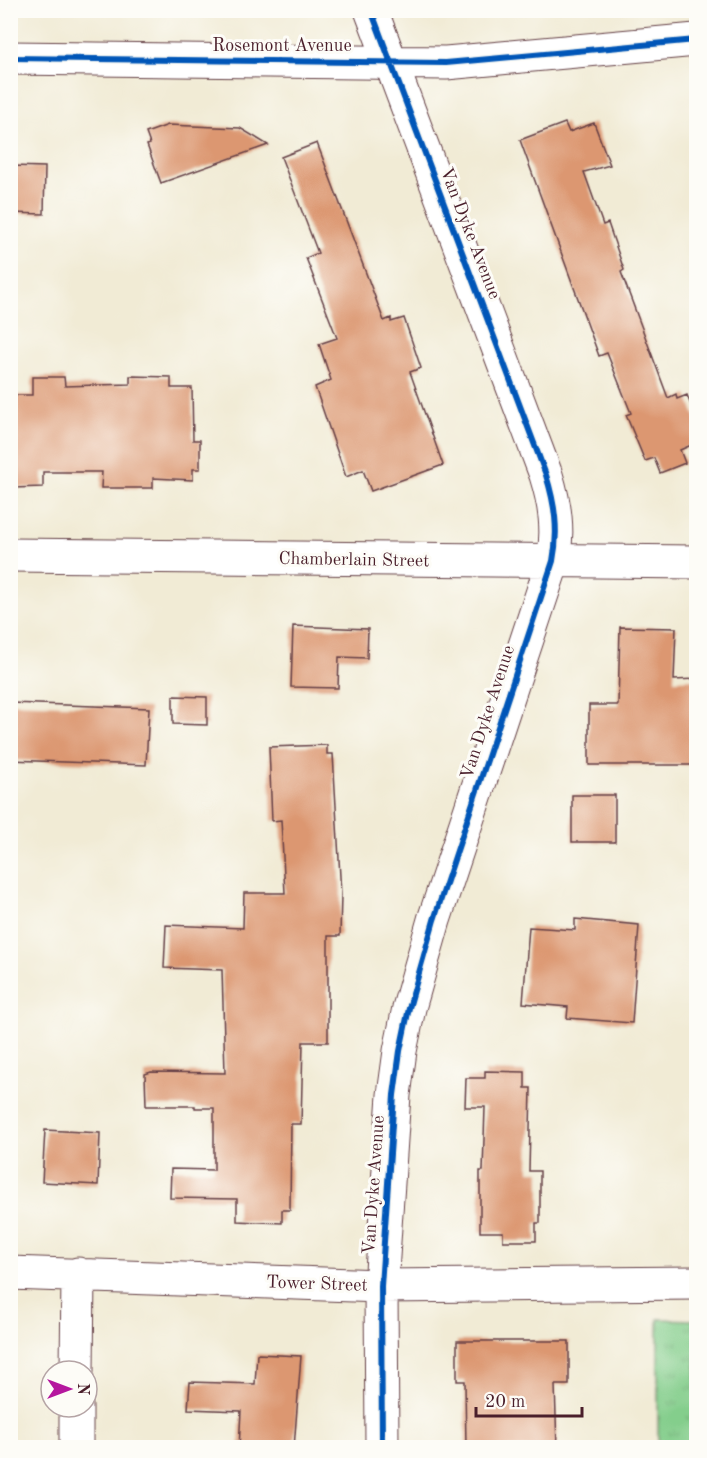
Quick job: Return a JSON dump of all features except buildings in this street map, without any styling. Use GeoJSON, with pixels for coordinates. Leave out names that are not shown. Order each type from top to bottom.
{"type":"FeatureCollection","features":[{"type":"Feature","properties":{"kind":"street","name":"Van Dyke Avenue"},"geometry":{"type":"LineString","coordinates":[[371,10],[546,475],[556,516],[553,561],[434,920],[409,1008],[394,1095],[381,1286],[382,1448]]}},
{"type":"Feature","properties":{"kind":"street","name":"Rosemont Avenue"},"geometry":{"type":"LineString","coordinates":[[10,58],[446,63],[696,40]]}},
{"type":"Feature","properties":{"kind":"street","name":"Chamberlain Street"},"geometry":{"type":"LineString","coordinates":[[10,555],[696,562]]}},
{"type":"Feature","properties":{"kind":"street","name":"Tower Street"},"geometry":{"type":"LineString","coordinates":[[10,1273],[381,1286],[696,1283]]}},
{"type":"Feature","properties":{"kind":"street"},"geometry":{"type":"LineString","coordinates":[[77,1359],[78,1274]]}},
{"type":"Feature","properties":{"kind":"street"},"geometry":{"type":"LineString","coordinates":[[76,1419],[76,1448]]}},
{"type":"Feature","properties":{"kind":"green space"},"geometry":{"type":"Polygon","coordinates":[[[658,1319],[696,1320],[696,1447],[658,1447],[658,1319]]]}},
{"type":"Feature","properties":{"kind":"cycle path"},"geometry":{"type":"LineString","coordinates":[[371,10],[546,475],[552,496],[556,528],[553,561],[434,920],[409,1008],[400,1051],[394,1095],[381,1286],[382,1448]]}},
{"type":"Feature","properties":{"kind":"cycle path"},"geometry":{"type":"LineString","coordinates":[[10,58],[446,63],[696,40]]}}]}
